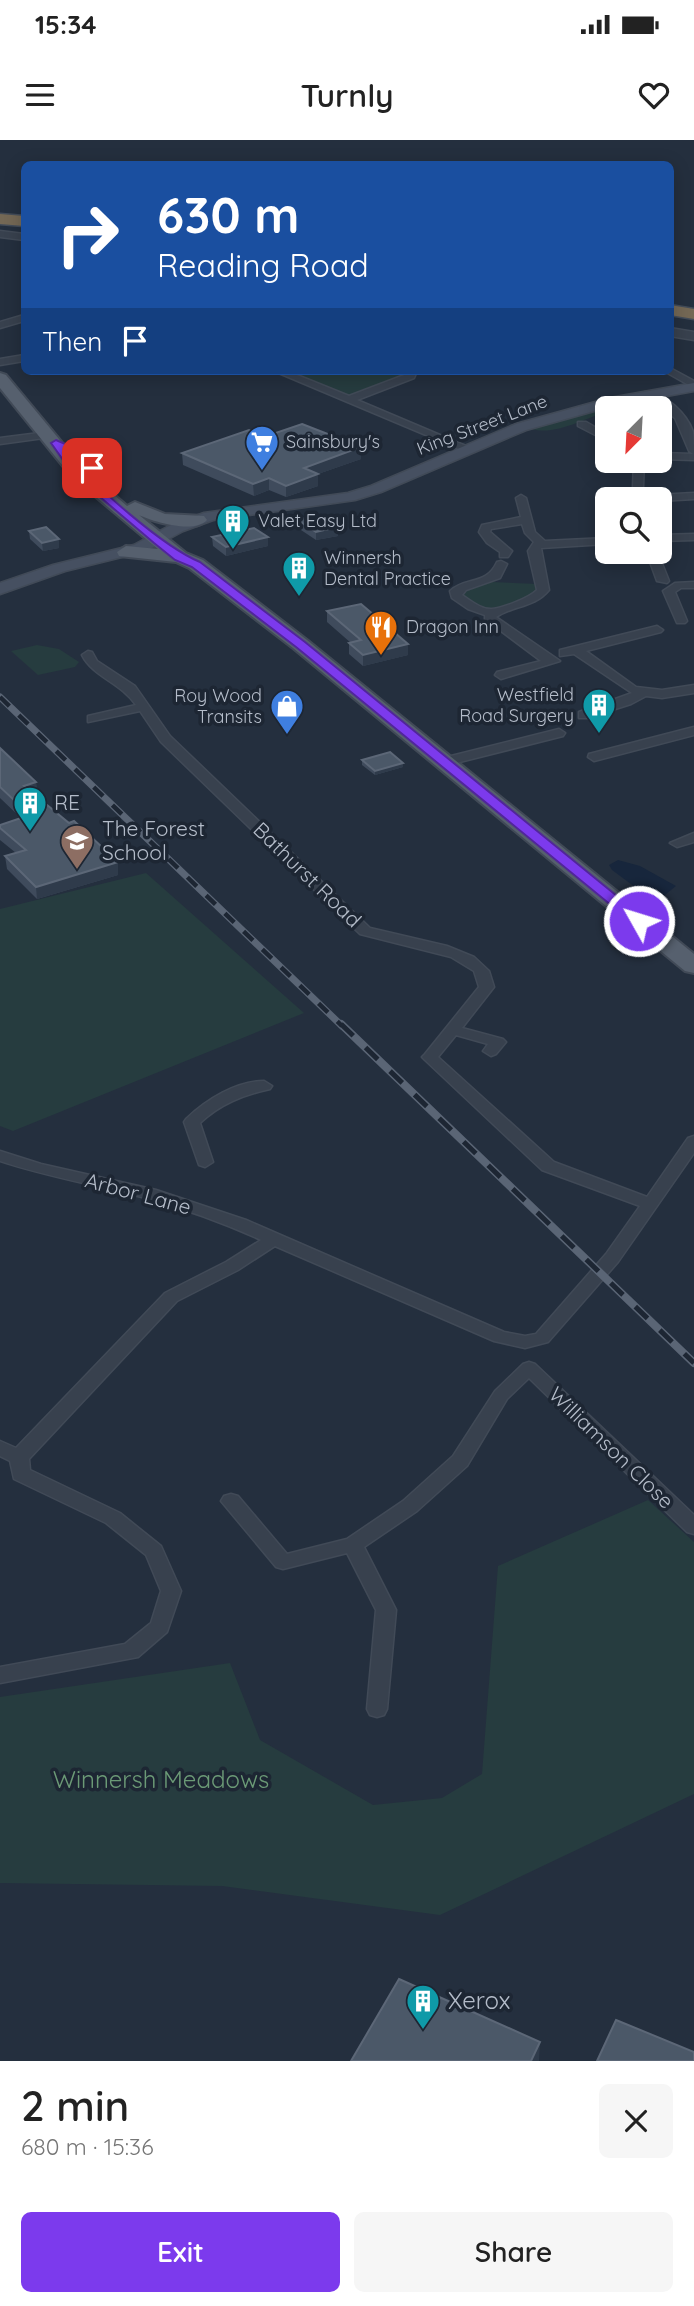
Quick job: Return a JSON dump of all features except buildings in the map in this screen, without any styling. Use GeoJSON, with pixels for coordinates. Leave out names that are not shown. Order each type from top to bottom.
{"type":"FeatureCollection","features":[{"type":"Feature","properties":{"kind":"highway"},"geometry":{"type":"LineString","coordinates":[[0,212],[21,214]]}},
{"type":"Feature","properties":{"kind":"highway"},"geometry":{"type":"LineString","coordinates":[[0,219],[21,221]]}},
{"type":"Feature","properties":{"kind":"highway"},"geometry":{"type":"LineString","coordinates":[[674,302],[694,305]]}},
{"type":"Feature","properties":{"kind":"highway"},"geometry":{"type":"LineString","coordinates":[[674,311],[694,314]]}},
{"type":"Feature","properties":{"kind":"main road"},"geometry":{"type":"LineString","coordinates":[[0,378],[77,472],[166,538]]}},
{"type":"Feature","properties":{"kind":"main road","name":"King Street Lane"},"geometry":{"type":"LineString","coordinates":[[166,538],[198,520],[233,511],[336,500],[364,494],[522,427],[564,414],[694,386]]}},
{"type":"Feature","properties":{"kind":"main road"},"geometry":{"type":"LineString","coordinates":[[52,439],[73,452],[135,507],[188,561],[300,645],[694,966]]}},
{"type":"Feature","properties":{"kind":"main road","name":"King Street Lane"},"geometry":{"type":"LineString","coordinates":[[166,538],[219,520],[288,505]]}},
{"type":"Feature","properties":{"kind":"main road"},"geometry":{"type":"LineString","coordinates":[[135,507],[162,519],[198,520]]}},
{"type":"Feature","properties":{"kind":"main road"},"geometry":{"type":"LineString","coordinates":[[0,589],[59,568],[126,552],[166,538]]}},
{"type":"Feature","properties":{"kind":"main road"},"geometry":{"type":"LineString","coordinates":[[126,552],[159,553],[188,561]]}},
{"type":"Feature","properties":{"kind":"street"},"geometry":{"type":"LineString","coordinates":[[0,234],[21,237]]}},
{"type":"Feature","properties":{"kind":"street"},"geometry":{"type":"LineString","coordinates":[[0,325],[21,319]]}},
{"type":"Feature","properties":{"kind":"street"},"geometry":{"type":"LineString","coordinates":[[674,333],[694,336]]}},
{"type":"Feature","properties":{"kind":"street"},"geometry":{"type":"LineString","coordinates":[[0,362],[21,358]]}},
{"type":"Feature","properties":{"kind":"street"},"geometry":{"type":"LineString","coordinates":[[674,369],[694,386]]}},
{"type":"Feature","properties":{"kind":"street"},"geometry":{"type":"LineString","coordinates":[[293,375],[468,449]]}},
{"type":"Feature","properties":{"kind":"street"},"geometry":{"type":"LineString","coordinates":[[348,400],[399,383],[411,375]]}},
{"type":"Feature","properties":{"kind":"street"},"geometry":{"type":"LineString","coordinates":[[648,394],[679,413],[691,430],[694,451]]}},
{"type":"Feature","properties":{"kind":"street"},"geometry":{"type":"LineString","coordinates":[[582,424],[595,431]]}},
{"type":"Feature","properties":{"kind":"street"},"geometry":{"type":"LineString","coordinates":[[0,441],[52,439]]}},
{"type":"Feature","properties":{"kind":"street"},"geometry":{"type":"LineString","coordinates":[[672,456],[694,457]]}},
{"type":"Feature","properties":{"kind":"street"},"geometry":{"type":"LineString","coordinates":[[672,495],[694,496]]}},
{"type":"Feature","properties":{"kind":"street"},"geometry":{"type":"LineString","coordinates":[[521,498],[532,537],[542,544]]}},
{"type":"Feature","properties":{"kind":"street"},"geometry":{"type":"LineString","coordinates":[[504,557],[484,532],[486,527],[503,522],[528,520]]}},
{"type":"Feature","properties":{"kind":"street"},"geometry":{"type":"LineString","coordinates":[[672,538],[694,537]]}},
{"type":"Feature","properties":{"kind":"street"},"geometry":{"type":"LineString","coordinates":[[512,581],[495,578],[463,586],[456,592],[456,596],[472,607],[492,613],[538,597],[543,590],[534,551],[537,545],[595,542]]}},
{"type":"Feature","properties":{"kind":"street"},"geometry":{"type":"LineString","coordinates":[[504,557],[522,551]]}},
{"type":"Feature","properties":{"kind":"street"},"geometry":{"type":"LineString","coordinates":[[495,578],[501,571],[504,557]]}},
{"type":"Feature","properties":{"kind":"street"},"geometry":{"type":"LineString","coordinates":[[656,564],[663,580]]}},
{"type":"Feature","properties":{"kind":"street"},"geometry":{"type":"LineString","coordinates":[[681,621],[669,591],[679,585],[694,584]]}},
{"type":"Feature","properties":{"kind":"street"},"geometry":{"type":"LineString","coordinates":[[492,613],[489,617],[497,624],[550,662]]}},
{"type":"Feature","properties":{"kind":"street"},"geometry":{"type":"LineString","coordinates":[[502,675],[657,630]]}},
{"type":"Feature","properties":{"kind":"street"},"geometry":{"type":"LineString","coordinates":[[568,654],[642,693],[662,694],[694,689]]}},
{"type":"Feature","properties":{"kind":"street","name":"Bathurst Road"},"geometry":{"type":"LineString","coordinates":[[88,655],[92,663],[131,689],[165,739],[365,931],[398,941],[446,949],[479,967],[487,987],[430,1056],[548,1167],[651,1204]]}},
{"type":"Feature","properties":{"kind":"street"},"geometry":{"type":"LineString","coordinates":[[583,715],[627,701],[642,693]]}},
{"type":"Feature","properties":{"kind":"street"},"geometry":{"type":"LineString","coordinates":[[92,719],[143,707]]}},
{"type":"Feature","properties":{"kind":"street"},"geometry":{"type":"LineString","coordinates":[[594,757],[694,731]]}},
{"type":"Feature","properties":{"kind":"street"},"geometry":{"type":"LineString","coordinates":[[444,762],[559,733]]}},
{"type":"Feature","properties":{"kind":"street"},"geometry":{"type":"LineString","coordinates":[[677,842],[694,837]]}},
{"type":"Feature","properties":{"kind":"street"},"geometry":{"type":"LineString","coordinates":[[453,1030],[498,1042]]}},
{"type":"Feature","properties":{"kind":"street"},"geometry":{"type":"LineString","coordinates":[[205,1162],[192,1122],[210,1105],[256,1086],[264,1086]]}},
{"type":"Feature","properties":{"kind":"street"},"geometry":{"type":"LineString","coordinates":[[231,1500],[283,1562],[354,1545],[410,1506],[460,1461],[501,1395],[529,1368],[525,1342],[542,1338],[612,1258],[694,1141]]}},
{"type":"Feature","properties":{"kind":"street","name":"Arbor Lane"},"geometry":{"type":"LineString","coordinates":[[0,1156],[37,1168],[150,1194],[240,1224],[500,1337],[525,1342]]}},
{"type":"Feature","properties":{"kind":"street"},"geometry":{"type":"LineString","coordinates":[[0,1675],[131,1651],[160,1627],[171,1591],[154,1551],[113,1518],[21,1474],[19,1457],[171,1297],[232,1266],[274,1239]]}},
{"type":"Feature","properties":{"kind":"street","name":"Williamson Close"},"geometry":{"type":"LineString","coordinates":[[529,1368],[694,1527]]}},
{"type":"Feature","properties":{"kind":"street"},"geometry":{"type":"LineString","coordinates":[[0,1448],[19,1457]]}},
{"type":"Feature","properties":{"kind":"street"},"geometry":{"type":"LineString","coordinates":[[354,1545],[386,1610],[377,1709]]}},
{"type":"Feature","properties":{"kind":"green space"},"geometry":{"type":"Polygon","coordinates":[[[404,375],[356,395],[328,391],[297,376],[404,375]]]}},
{"type":"Feature","properties":{"kind":"green space"},"geometry":{"type":"Polygon","coordinates":[[[595,410],[595,416],[560,428],[541,431],[532,429],[595,410]]]}},
{"type":"Feature","properties":{"kind":"green space"},"geometry":{"type":"Polygon","coordinates":[[[491,582],[538,584],[536,590],[524,600],[495,608],[477,606],[461,594],[469,587],[491,582]]]}},
{"type":"Feature","properties":{"kind":"green space"},"geometry":{"type":"Polygon","coordinates":[[[37,645],[59,649],[79,662],[75,667],[38,675],[11,651],[37,645]]]}},
{"type":"Feature","properties":{"kind":"green space","name":"The Forest School"},"geometry":{"type":"Polygon","coordinates":[[[146,873],[304,1013],[13,1131],[0,1126],[0,909],[146,873]]]}},
{"type":"Feature","properties":{"kind":"green space","name":"Winnersh Meadows"},"geometry":{"type":"Polygon","coordinates":[[[648,1500],[694,1542],[694,1794],[440,1915],[222,1886],[0,1883],[0,1697],[230,1663],[260,1740],[373,1805],[442,1798],[482,1774],[498,1566],[648,1500]]]}},
{"type":"Feature","properties":{"kind":"water"},"geometry":{"type":"Polygon","coordinates":[[[618,860],[640,866],[676,886],[665,895],[643,893],[612,870],[609,865],[618,860]]]}},
{"type":"Feature","properties":{"kind":"railway"},"geometry":{"type":"LineString","coordinates":[[0,697],[342,1026]]}},
{"type":"Feature","properties":{"kind":"railway"},"geometry":{"type":"LineString","coordinates":[[341,1024],[694,1363]]}},
{"type":"Feature","properties":{"kind":"place","name":"Sainsbury's"},"geometry":{"type":"Point","coordinates":[262,472]}},
{"type":"Feature","properties":{"kind":"place","name":"Valet Easy Ltd"},"geometry":{"type":"Point","coordinates":[233,551]}},
{"type":"Feature","properties":{"kind":"place","name":"Winnersh Dental Practice"},"geometry":{"type":"Point","coordinates":[299,598]}},
{"type":"Feature","properties":{"kind":"place","name":"Dragon Inn"},"geometry":{"type":"Point","coordinates":[381,657]}},
{"type":"Feature","properties":{"kind":"place","name":"Westfield Road Surgery"},"geometry":{"type":"Point","coordinates":[599,735]}},
{"type":"Feature","properties":{"kind":"place","name":"Roy Wood Transits"},"geometry":{"type":"Point","coordinates":[287,736]}},
{"type":"Feature","properties":{"kind":"place","name":"RE"},"geometry":{"type":"Point","coordinates":[30,833]}},
{"type":"Feature","properties":{"kind":"place","name":"The Forest School"},"geometry":{"type":"Point","coordinates":[77,871]}},
{"type":"Feature","properties":{"kind":"place","name":"Xerox"},"geometry":{"type":"Point","coordinates":[423,2031]}},
{"type":"Feature","properties":{"kind":"route"},"geometry":{"type":"LineString","coordinates":[[92,468],[66,447],[56,443],[57,448],[77,472],[158,541],[187,562],[196,564],[300,645],[639,921]]}}]}
